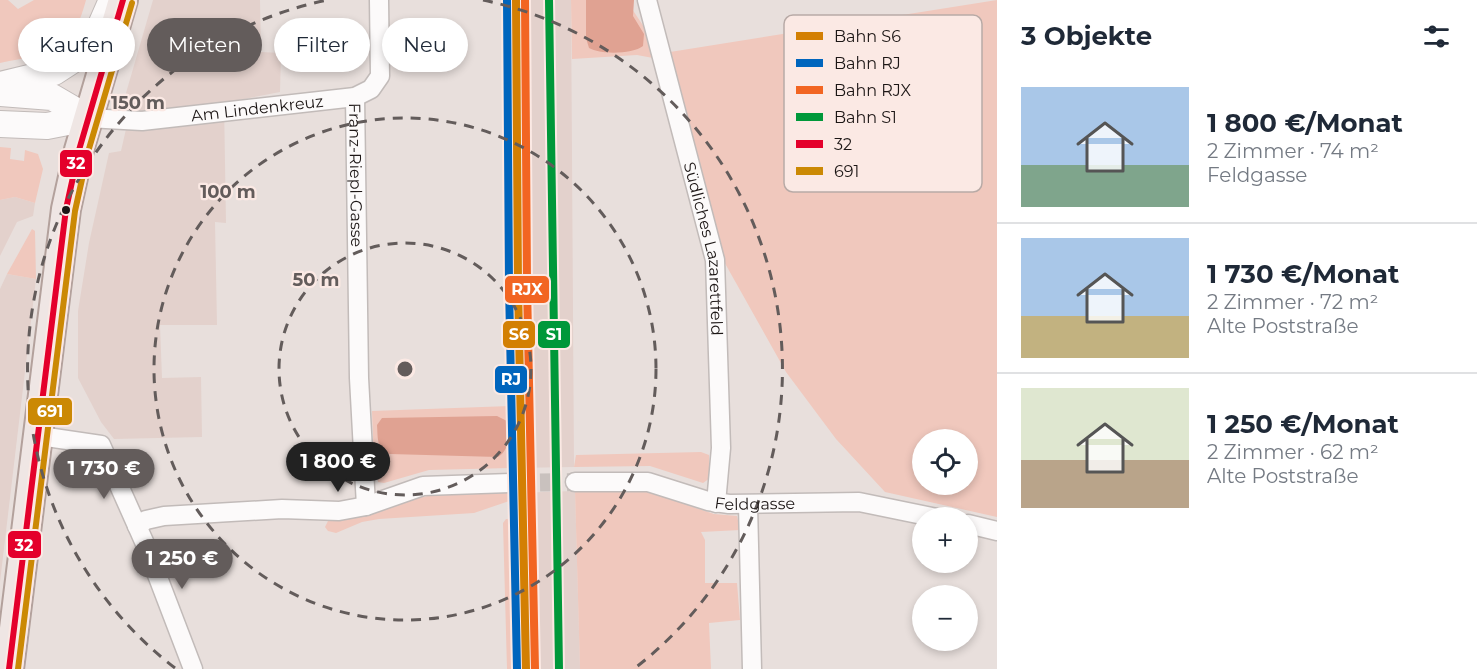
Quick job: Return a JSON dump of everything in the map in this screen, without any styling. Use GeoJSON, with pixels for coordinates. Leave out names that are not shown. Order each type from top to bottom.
{"type":"FeatureCollection","features":[{"type":"Feature","properties":{"kind":"main road"},"geometry":{"type":"LineString","coordinates":[[0,85],[54,72],[91,48],[112,0]]}},
{"type":"Feature","properties":{"kind":"main road"},"geometry":{"type":"LineString","coordinates":[[9,669],[40,436],[65,219],[88,118],[123,0]]}},
{"type":"Feature","properties":{"kind":"main road"},"geometry":{"type":"LineString","coordinates":[[0,93],[52,97],[88,118]]}},
{"type":"Feature","properties":{"kind":"main road"},"geometry":{"type":"LineString","coordinates":[[0,124],[47,126],[88,118]]}},
{"type":"Feature","properties":{"kind":"street","name":"Franz-Riepl-Gasse"},"geometry":{"type":"LineString","coordinates":[[366,506],[359,378],[355,97],[371,89],[380,76],[379,0]]}},
{"type":"Feature","properties":{"kind":"street","name":"Südliches Lazarettfeld"},"geometry":{"type":"LineString","coordinates":[[647,0],[715,261],[721,448],[716,503]]}},
{"type":"Feature","properties":{"kind":"street","name":"Am Lindenkreuz"},"geometry":{"type":"LineString","coordinates":[[88,118],[142,121],[355,97]]}},
{"type":"Feature","properties":{"kind":"street"},"geometry":{"type":"LineString","coordinates":[[40,436],[101,445],[137,526],[193,669]]}},
{"type":"Feature","properties":{"kind":"street","name":"Feldgasse"},"geometry":{"type":"LineString","coordinates":[[575,482],[648,482],[716,503],[748,505],[859,502],[912,513]]}},
{"type":"Feature","properties":{"kind":"street"},"geometry":{"type":"LineString","coordinates":[[137,526],[146,520],[164,516],[282,509],[339,511],[366,506],[405,491],[434,484],[513,483]]}},
{"type":"Feature","properties":{"kind":"street"},"geometry":{"type":"LineString","coordinates":[[748,505],[752,669]]}},
{"type":"Feature","properties":{"kind":"street"},"geometry":{"type":"LineString","coordinates":[[978,526],[997,531]]}},
{"type":"Feature","properties":{"kind":"shaded area"},"geometry":{"type":"Polygon","coordinates":[[[0,0],[8,0],[18,9],[34,0],[86,0],[80,18],[18,18],[18,59],[0,63],[0,0]]]}},
{"type":"Feature","properties":{"kind":"shaded area"},"geometry":{"type":"Polygon","coordinates":[[[153,0],[260,0],[260,18],[148,18],[153,0]]]}},
{"type":"Feature","properties":{"kind":"shaded area"},"geometry":{"type":"Polygon","coordinates":[[[507,0],[571,0],[574,467],[513,468],[510,457],[507,0]]]}},
{"type":"Feature","properties":{"kind":"shaded area"},"geometry":{"type":"Polygon","coordinates":[[[571,0],[626,0],[650,36],[653,58],[637,55],[572,59],[571,0]]]}},
{"type":"Feature","properties":{"kind":"shaded area"},"geometry":{"type":"Polygon","coordinates":[[[586,0],[634,0],[633,16],[644,34],[643,46],[632,51],[617,53],[601,52],[589,48],[586,38],[586,0]]]}},
{"type":"Feature","properties":{"kind":"shaded area"},"geometry":{"type":"Polygon","coordinates":[[[997,0],[997,517],[978,513],[978,507],[952,507],[885,492],[836,439],[786,372],[722,258],[670,52],[784,34],[784,192],[982,192],[982,15],[903,15],[997,0]]]}},
{"type":"Feature","properties":{"kind":"shaded area"},"geometry":{"type":"Polygon","coordinates":[[[147,21],[147,72],[262,72],[262,52],[274,53],[274,72],[281,72],[280,92],[224,103],[226,223],[215,222],[217,325],[160,325],[162,378],[201,377],[202,437],[114,439],[101,422],[78,378],[78,311],[89,243],[109,153],[121,151],[131,107],[126,93],[132,72],[135,72],[135,62],[147,21]]]}},
{"type":"Feature","properties":{"kind":"shaded area"},"geometry":{"type":"Polygon","coordinates":[[[0,147],[11,148],[10,159],[24,161],[25,150],[38,154],[43,169],[35,203],[15,197],[0,200],[0,147]]]}},
{"type":"Feature","properties":{"kind":"shaded area"},"geometry":{"type":"Polygon","coordinates":[[[15,197],[35,203],[33,216],[17,222],[0,256],[0,200],[15,197]]]}},
{"type":"Feature","properties":{"kind":"shaded area"},"geometry":{"type":"Polygon","coordinates":[[[32,229],[35,231],[36,279],[7,274],[32,229]]]}},
{"type":"Feature","properties":{"kind":"shaded area"},"geometry":{"type":"Polygon","coordinates":[[[7,274],[36,279],[0,582],[0,289],[7,274]]]}},
{"type":"Feature","properties":{"kind":"shaded area"},"geometry":{"type":"Polygon","coordinates":[[[510,406],[513,468],[429,470],[384,483],[378,482],[374,462],[372,411],[510,406]]]}},
{"type":"Feature","properties":{"kind":"shaded area"},"geometry":{"type":"Polygon","coordinates":[[[497,416],[507,421],[509,431],[507,446],[498,457],[390,454],[382,449],[379,443],[377,425],[382,418],[497,416]]]}},
{"type":"Feature","properties":{"kind":"shaded area"},"geometry":{"type":"Polygon","coordinates":[[[701,452],[709,455],[710,478],[703,483],[650,466],[574,467],[576,455],[701,452]]]}},
{"type":"Feature","properties":{"kind":"shaded area"},"geometry":{"type":"Polygon","coordinates":[[[575,491],[580,669],[517,669],[511,502],[513,493],[575,491]]]}},
{"type":"Feature","properties":{"kind":"shaded area"},"geometry":{"type":"Polygon","coordinates":[[[575,491],[649,492],[714,514],[737,516],[740,530],[701,532],[705,540],[705,583],[737,583],[740,620],[709,623],[711,669],[580,669],[575,491]]]}},
{"type":"Feature","properties":{"kind":"shaded area"},"geometry":{"type":"Polygon","coordinates":[[[513,493],[512,500],[474,513],[379,519],[362,522],[336,533],[328,531],[325,527],[329,519],[432,495],[513,493]]]}},
{"type":"Feature","properties":{"kind":"shaded area"},"geometry":{"type":"Polygon","coordinates":[[[506,519],[511,519],[514,669],[507,669],[503,523],[506,519]]]}},
{"type":"Feature","properties":{"kind":"tunnel"},"geometry":{"type":"LineString","coordinates":[[513,483],[575,482]]}},
{"type":"Feature","properties":{"kind":"rail line","name":"RJ"},"geometry":{"type":"LineString","coordinates":[[507,0],[509,286],[517,669]]}},
{"type":"Feature","properties":{"kind":"rail line","name":"S6"},"geometry":{"type":"LineString","coordinates":[[516,0],[518,286],[526,669]]}},
{"type":"Feature","properties":{"kind":"rail line","name":"RJX"},"geometry":{"type":"LineString","coordinates":[[525,0],[527,286],[535,669]]}},
{"type":"Feature","properties":{"kind":"rail line","name":"S1"},"geometry":{"type":"LineString","coordinates":[[549,0],[559,669]]}},
{"type":"Feature","properties":{"kind":"transit line","name":"32"},"geometry":{"type":"LineString","coordinates":[[9,669],[66,209],[79,150],[123,0]]}},
{"type":"Feature","properties":{"kind":"transit line","name":"691"},"geometry":{"type":"LineString","coordinates":[[18,669],[75,211],[88,152],[132,3]]}}]}
